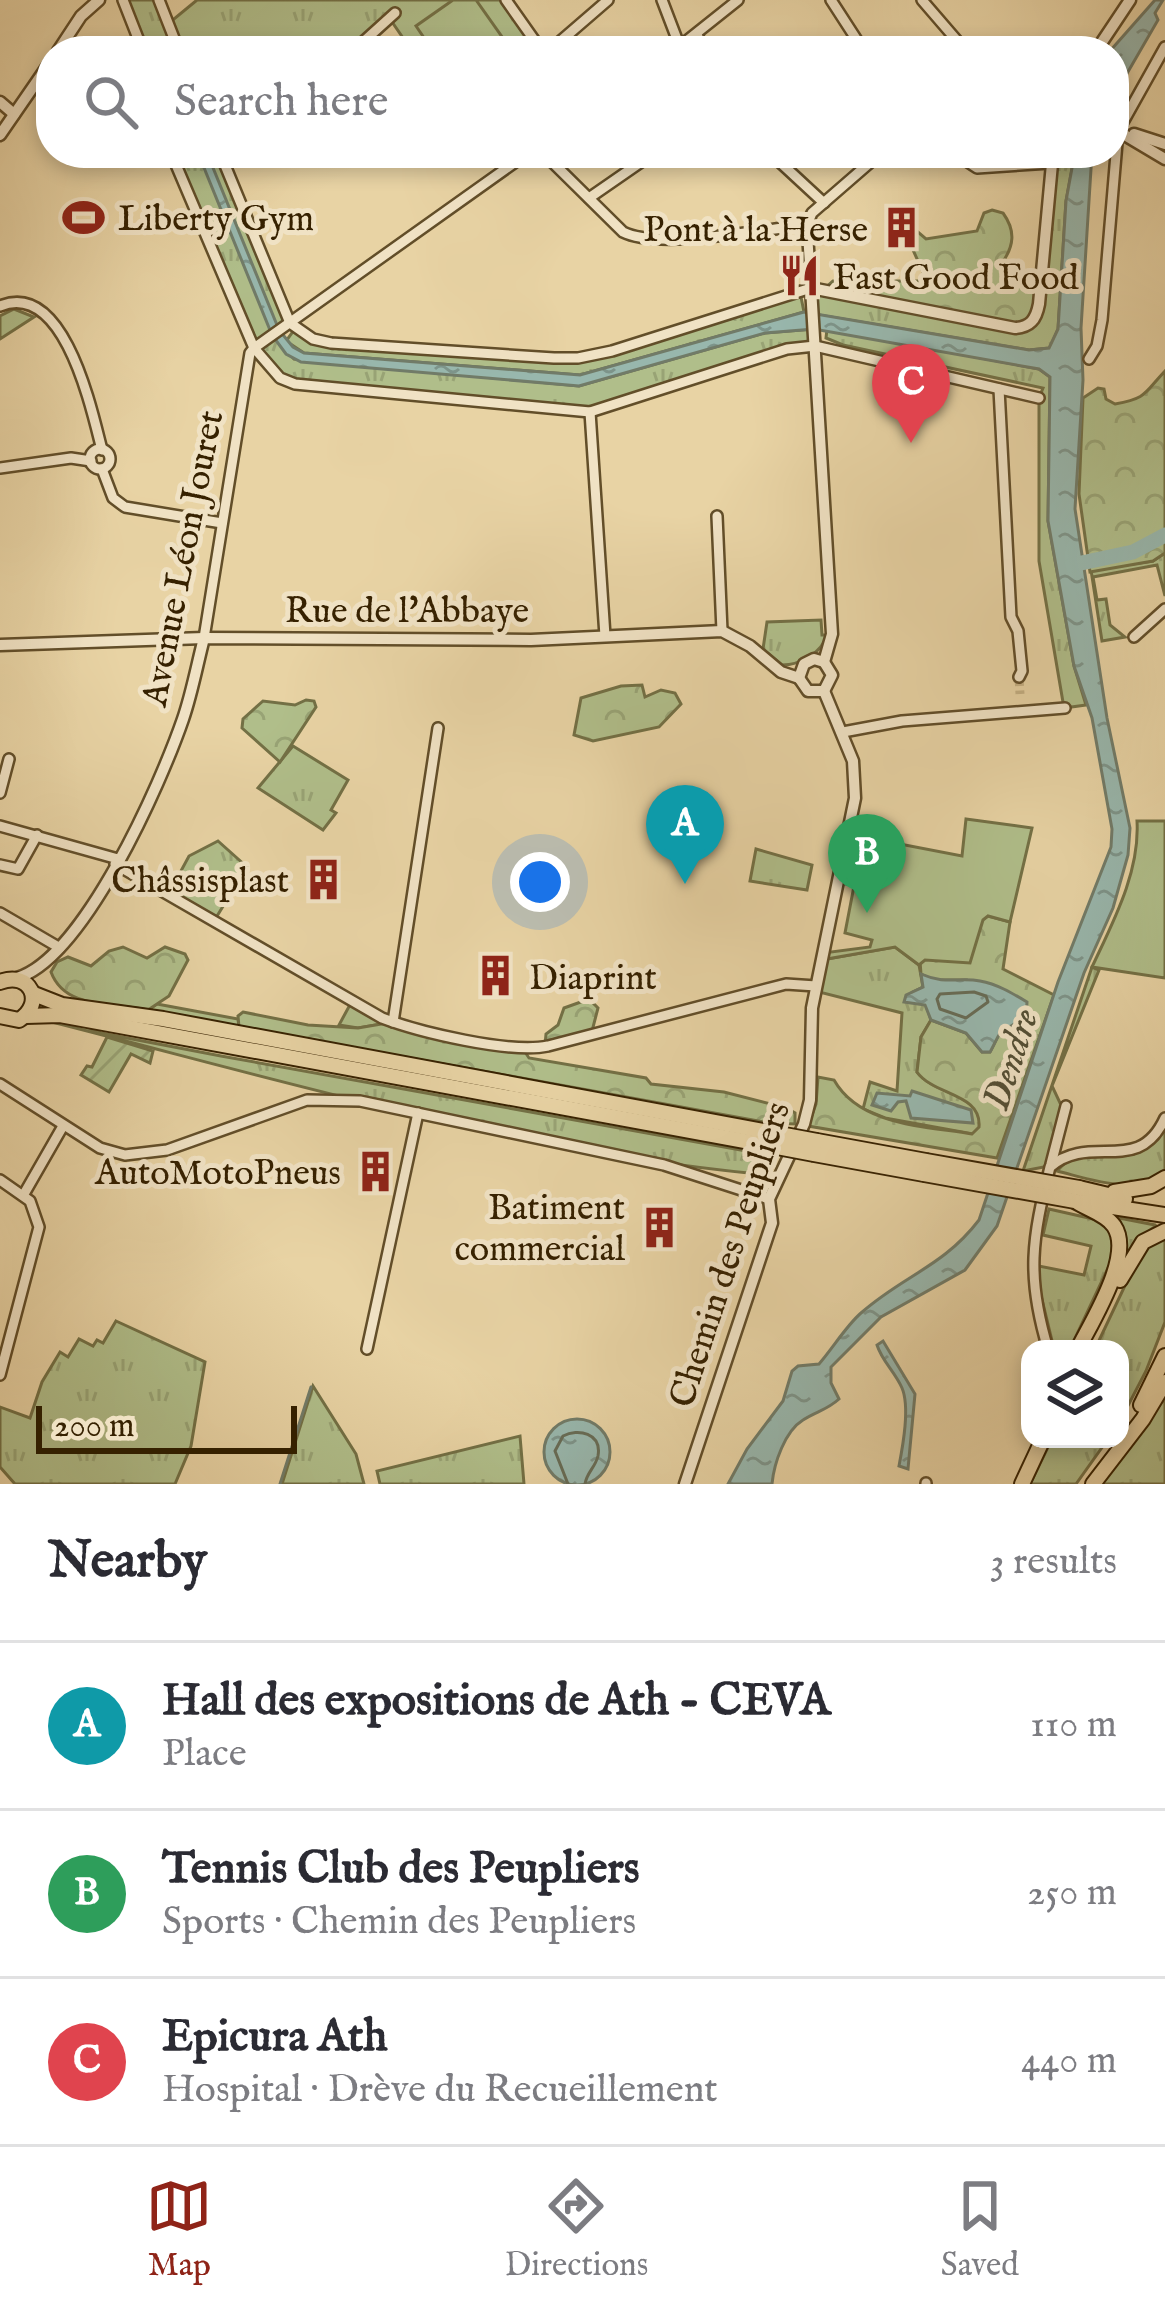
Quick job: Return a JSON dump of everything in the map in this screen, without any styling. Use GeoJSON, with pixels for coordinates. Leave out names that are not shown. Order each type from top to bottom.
{"type":"FeatureCollection","features":[{"type":"Feature","properties":{"kind":"highway"},"geometry":{"type":"LineString","coordinates":[[0,982],[16,978],[62,1006],[163,1018],[773,1140],[1165,1211]]}},
{"type":"Feature","properties":{"kind":"highway"},"geometry":{"type":"LineString","coordinates":[[26,1016],[33,1007],[33,992]]}},
{"type":"Feature","properties":{"kind":"highway"},"geometry":{"type":"LineString","coordinates":[[0,1016],[8,1021],[60,1015],[773,1140]]}},
{"type":"Feature","properties":{"kind":"highway"},"geometry":{"type":"LineString","coordinates":[[1077,1195],[1141,1189],[1165,1178]]}},
{"type":"Feature","properties":{"kind":"highway"},"geometry":{"type":"LineString","coordinates":[[1097,1192],[1165,1211]]}},
{"type":"Feature","properties":{"kind":"highway"},"geometry":{"type":"LineString","coordinates":[[1077,1195],[1108,1219],[1121,1244],[1117,1267],[1087,1340]]}},
{"type":"Feature","properties":{"kind":"highway"},"geometry":{"type":"LineString","coordinates":[[1088,1340],[1131,1257],[1143,1242],[1165,1231]]}},
{"type":"Feature","properties":{"kind":"highway"},"geometry":{"type":"LineString","coordinates":[[1129,1422],[1165,1356]]}},
{"type":"Feature","properties":{"kind":"highway"},"geometry":{"type":"LineString","coordinates":[[1089,1484],[1165,1382]]}},
{"type":"Feature","properties":{"kind":"highway"},"geometry":{"type":"LineString","coordinates":[[1018,1484],[1036,1448]]}},
{"type":"Feature","properties":{"kind":"highway"},"geometry":{"type":"LineString","coordinates":[[1089,1484],[1114,1448]]}},
{"type":"Feature","properties":{"kind":"street"},"geometry":{"type":"LineString","coordinates":[[68,36],[99,0]]}},
{"type":"Feature","properties":{"kind":"street"},"geometry":{"type":"LineString","coordinates":[[123,0],[136,36]]}},
{"type":"Feature","properties":{"kind":"street"},"geometry":{"type":"LineString","coordinates":[[159,0],[173,36]]}},
{"type":"Feature","properties":{"kind":"street"},"geometry":{"type":"LineString","coordinates":[[506,0],[534,36]]}},
{"type":"Feature","properties":{"kind":"street"},"geometry":{"type":"LineString","coordinates":[[564,36],[608,0]]}},
{"type":"Feature","properties":{"kind":"street"},"geometry":{"type":"LineString","coordinates":[[662,0],[672,36]]}},
{"type":"Feature","properties":{"kind":"street"},"geometry":{"type":"LineString","coordinates":[[694,36],[720,5],[738,0]]}},
{"type":"Feature","properties":{"kind":"street"},"geometry":{"type":"LineString","coordinates":[[831,0],[855,36]]}},
{"type":"Feature","properties":{"kind":"street"},"geometry":{"type":"LineString","coordinates":[[922,0],[953,36]]}},
{"type":"Feature","properties":{"kind":"street"},"geometry":{"type":"LineString","coordinates":[[1106,36],[1130,0]]}},
{"type":"Feature","properties":{"kind":"street"},"geometry":{"type":"LineString","coordinates":[[370,36],[395,13]]}},
{"type":"Feature","properties":{"kind":"street"},"geometry":{"type":"LineString","coordinates":[[1129,108],[1165,47]]}},
{"type":"Feature","properties":{"kind":"street"},"geometry":{"type":"LineString","coordinates":[[0,135],[36,82]]}},
{"type":"Feature","properties":{"kind":"street"},"geometry":{"type":"LineString","coordinates":[[0,102],[14,114]]}},
{"type":"Feature","properties":{"kind":"street"},"geometry":{"type":"LineString","coordinates":[[1129,134],[1165,144]]}},
{"type":"Feature","properties":{"kind":"street"},"geometry":{"type":"LineString","coordinates":[[1129,138],[1165,159]]}},
{"type":"Feature","properties":{"kind":"street"},"geometry":{"type":"LineString","coordinates":[[177,168],[254,348],[280,378],[296,384],[590,412],[814,343],[1039,398]]}},
{"type":"Feature","properties":{"kind":"street"},"geometry":{"type":"LineString","coordinates":[[226,168],[290,323],[313,339],[578,358],[812,293],[1026,327],[1033,322],[1039,304],[1051,168]]}},
{"type":"Feature","properties":{"kind":"street"},"geometry":{"type":"LineString","coordinates":[[254,348],[507,168]]}},
{"type":"Feature","properties":{"kind":"street"},"geometry":{"type":"LineString","coordinates":[[558,168],[623,232],[646,240],[807,225]]}},
{"type":"Feature","properties":{"kind":"street"},"geometry":{"type":"LineString","coordinates":[[589,198],[632,168]]}},
{"type":"Feature","properties":{"kind":"street"},"geometry":{"type":"LineString","coordinates":[[787,168],[824,203]]}},
{"type":"Feature","properties":{"kind":"street"},"geometry":{"type":"LineString","coordinates":[[824,662],[808,661],[800,668],[799,678],[808,692],[824,691],[832,675],[824,662],[832,634],[807,225],[809,216],[864,168]]}},
{"type":"Feature","properties":{"kind":"street"},"geometry":{"type":"LineString","coordinates":[[1091,358],[1102,320],[1113,168]]}},
{"type":"Feature","properties":{"kind":"street"},"geometry":{"type":"LineString","coordinates":[[0,306],[21,302],[44,311],[84,385],[102,450],[110,458],[102,469]]}},
{"type":"Feature","properties":{"kind":"street","name":"Avenue Léon Jouret"},"geometry":{"type":"LineString","coordinates":[[16,978],[60,948],[117,862],[153,796],[172,748],[204,638],[254,348]]}},
{"type":"Feature","properties":{"kind":"street"},"geometry":{"type":"LineString","coordinates":[[999,389],[1008,584],[1011,617],[1018,631],[1019,677]]}},
{"type":"Feature","properties":{"kind":"street"},"geometry":{"type":"LineString","coordinates":[[590,412],[605,636]]}},
{"type":"Feature","properties":{"kind":"street"},"geometry":{"type":"LineString","coordinates":[[91,461],[93,452],[102,450]]}},
{"type":"Feature","properties":{"kind":"street"},"geometry":{"type":"LineString","coordinates":[[0,468],[71,458],[91,461],[102,469],[113,498],[125,508],[222,523]]}},
{"type":"Feature","properties":{"kind":"street"},"geometry":{"type":"LineString","coordinates":[[717,516],[722,631],[750,646],[781,672],[799,678]]}},
{"type":"Feature","properties":{"kind":"street"},"geometry":{"type":"LineString","coordinates":[[1134,637],[1165,609]]}},
{"type":"Feature","properties":{"kind":"street","name":"Rue de l'Abbaye"},"geometry":{"type":"LineString","coordinates":[[0,644],[204,638],[455,641],[722,631]]}},
{"type":"Feature","properties":{"kind":"street","name":"Chemin des Peupliers"},"geometry":{"type":"LineString","coordinates":[[685,1484],[772,1223],[769,1199],[811,1100],[809,1038],[816,986],[855,801],[855,770],[824,691]]}},
{"type":"Feature","properties":{"kind":"street"},"geometry":{"type":"LineString","coordinates":[[1020,694],[1022,711]]}},
{"type":"Feature","properties":{"kind":"street"},"geometry":{"type":"LineString","coordinates":[[843,732],[902,721],[1065,708]]}},
{"type":"Feature","properties":{"kind":"street"},"geometry":{"type":"LineString","coordinates":[[393,1022],[437,728]]}},
{"type":"Feature","properties":{"kind":"street"},"geometry":{"type":"LineString","coordinates":[[0,793],[9,760]]}},
{"type":"Feature","properties":{"kind":"street"},"geometry":{"type":"LineString","coordinates":[[0,826],[117,862],[393,1022],[534,1049],[786,984],[816,986]]}},
{"type":"Feature","properties":{"kind":"street"},"geometry":{"type":"LineString","coordinates":[[0,865],[18,869],[37,836]]}},
{"type":"Feature","properties":{"kind":"street"},"geometry":{"type":"LineString","coordinates":[[0,913],[60,948]]}},
{"type":"Feature","properties":{"kind":"street","name":"Avenue Léon Jouret"},"geometry":{"type":"LineString","coordinates":[[33,992],[47,961]]}},
{"type":"Feature","properties":{"kind":"street"},"geometry":{"type":"LineString","coordinates":[[0,1084],[100,1148],[144,1154],[176,1148],[307,1100],[360,1101],[664,1165],[769,1199]]}},
{"type":"Feature","properties":{"kind":"street"},"geometry":{"type":"LineString","coordinates":[[1045,1340],[1034,1303],[1033,1248],[1066,1106]]}},
{"type":"Feature","properties":{"kind":"street"},"geometry":{"type":"LineString","coordinates":[[367,1349],[418,1113]]}},
{"type":"Feature","properties":{"kind":"street"},"geometry":{"type":"LineString","coordinates":[[1050,1167],[1079,1151],[1136,1149],[1153,1137],[1165,1118]]}},
{"type":"Feature","properties":{"kind":"street"},"geometry":{"type":"LineString","coordinates":[[24,1194],[63,1126]]}},
{"type":"Feature","properties":{"kind":"street"},"geometry":{"type":"LineString","coordinates":[[0,1180],[24,1194],[37,1216],[39,1236],[0,1375]]}},
{"type":"Feature","properties":{"kind":"street"},"geometry":{"type":"LineString","coordinates":[[0,1328],[14,1331]]}},
{"type":"Feature","properties":{"kind":"green space"},"geometry":{"type":"Polygon","coordinates":[[[125,0],[155,0],[168,24],[197,0],[506,0],[531,36],[402,36],[390,19],[370,36],[136,36],[125,0]]]}},
{"type":"Feature","properties":{"kind":"green space"},"geometry":{"type":"Polygon","coordinates":[[[453,0],[476,0],[501,36],[423,36],[416,26],[453,0]]]}},
{"type":"Feature","properties":{"kind":"green space"},"geometry":{"type":"Polygon","coordinates":[[[178,168],[227,168],[290,323],[273,336],[294,359],[579,386],[765,333],[814,329],[815,346],[787,349],[590,412],[295,384],[265,364],[178,168]]]}},
{"type":"Feature","properties":{"kind":"green space"},"geometry":{"type":"Polygon","coordinates":[[[1051,168],[1072,168],[1058,329],[1050,348],[1029,350],[813,314],[811,289],[1033,321],[1051,168]]]}},
{"type":"Feature","properties":{"kind":"green space"},"geometry":{"type":"Polygon","coordinates":[[[984,213],[1003,213],[1012,232],[1002,263],[1042,282],[1038,313],[1026,327],[825,288],[833,281],[927,281],[904,230],[911,226],[926,239],[977,231],[984,213]]]}},
{"type":"Feature","properties":{"kind":"green space"},"geometry":{"type":"Polygon","coordinates":[[[797,294],[804,312],[580,375],[304,353],[286,341],[294,330],[311,341],[578,361],[797,294]]]}},
{"type":"Feature","properties":{"kind":"green space"},"geometry":{"type":"Polygon","coordinates":[[[14,309],[34,317],[0,339],[0,316],[14,309]]]}},
{"type":"Feature","properties":{"kind":"green space"},"geometry":{"type":"Polygon","coordinates":[[[827,329],[1039,369],[1050,377],[1048,521],[1074,666],[1086,705],[1064,708],[1039,561],[1039,398],[1043,388],[843,345],[826,338],[827,329]]]}},
{"type":"Feature","properties":{"kind":"green space"},"geometry":{"type":"Polygon","coordinates":[[[1165,371],[1165,553],[1153,561],[1090,572],[1079,494],[1083,398],[1098,388],[1115,404],[1134,399],[1145,394],[1165,371]]]}},
{"type":"Feature","properties":{"kind":"green space"},"geometry":{"type":"Polygon","coordinates":[[[1165,553],[1165,596],[1157,565],[1093,577],[1097,600],[1106,599],[1110,625],[1125,637],[1102,641],[1091,570],[1153,561],[1165,553]]]}},
{"type":"Feature","properties":{"kind":"green space"},"geometry":{"type":"Polygon","coordinates":[[[821,620],[822,635],[827,635],[803,660],[782,665],[763,649],[767,622],[821,620]]]}},
{"type":"Feature","properties":{"kind":"green space"},"geometry":{"type":"Polygon","coordinates":[[[642,685],[645,697],[661,690],[675,693],[681,704],[659,727],[593,741],[574,735],[581,698],[642,685]]]}},
{"type":"Feature","properties":{"kind":"green space"},"geometry":{"type":"Polygon","coordinates":[[[263,701],[295,705],[314,701],[316,707],[280,762],[242,728],[243,719],[263,701]]]}},
{"type":"Feature","properties":{"kind":"green space"},"geometry":{"type":"Polygon","coordinates":[[[293,746],[348,780],[331,810],[336,813],[323,830],[258,788],[293,746]]]}},
{"type":"Feature","properties":{"kind":"green space"},"geometry":{"type":"Polygon","coordinates":[[[966,819],[1032,828],[1010,922],[988,916],[983,920],[970,963],[925,960],[919,965],[895,947],[821,960],[823,953],[870,947],[872,940],[845,933],[854,886],[838,882],[848,834],[962,856],[966,819]]]}},
{"type":"Feature","properties":{"kind":"green space"},"geometry":{"type":"Polygon","coordinates":[[[1137,821],[1165,821],[1165,978],[1092,967],[1130,878],[1137,821]]]}},
{"type":"Feature","properties":{"kind":"green space"},"geometry":{"type":"Polygon","coordinates":[[[218,841],[247,867],[214,921],[168,895],[189,856],[218,841]]]}},
{"type":"Feature","properties":{"kind":"green space"},"geometry":{"type":"Polygon","coordinates":[[[756,849],[812,865],[807,890],[750,881],[756,849]]]}},
{"type":"Feature","properties":{"kind":"green space"},"geometry":{"type":"Polygon","coordinates":[[[988,916],[1010,922],[1003,969],[1054,995],[997,1158],[808,1126],[818,1077],[834,1080],[860,1107],[896,1121],[972,1134],[979,1127],[973,1107],[917,1072],[921,1037],[931,1020],[966,1033],[982,1052],[990,1052],[998,1036],[1019,1024],[967,980],[933,980],[921,974],[920,961],[988,916]]]}},
{"type":"Feature","properties":{"kind":"green space"},"geometry":{"type":"Polygon","coordinates":[[[123,947],[147,958],[165,947],[185,954],[188,960],[169,996],[148,1010],[79,999],[67,993],[51,972],[68,957],[91,966],[109,951],[123,947]]]}},
{"type":"Feature","properties":{"kind":"green space"},"geometry":{"type":"Polygon","coordinates":[[[895,947],[919,965],[923,987],[913,992],[926,1005],[931,1020],[921,1037],[917,1072],[973,1107],[980,1127],[973,1134],[885,1118],[863,1109],[870,1082],[897,1091],[902,1013],[815,991],[821,960],[895,947]]]}},
{"type":"Feature","properties":{"kind":"green space"},"geometry":{"type":"Polygon","coordinates":[[[1092,967],[1099,970],[1052,1086],[1066,1106],[1049,1166],[1023,1171],[1092,967]]]}},
{"type":"Feature","properties":{"kind":"green space"},"geometry":{"type":"Polygon","coordinates":[[[589,999],[598,1008],[591,1035],[545,1045],[546,1034],[558,1025],[564,1008],[589,999]]]}},
{"type":"Feature","properties":{"kind":"green space"},"geometry":{"type":"Polygon","coordinates":[[[352,1001],[393,1022],[358,1028],[339,1025],[352,1001]]]}},
{"type":"Feature","properties":{"kind":"green space"},"geometry":{"type":"Polygon","coordinates":[[[157,1004],[238,1019],[239,1027],[148,1010],[157,1004]]]}},
{"type":"Feature","properties":{"kind":"green space"},"geometry":{"type":"Polygon","coordinates":[[[243,1012],[308,1025],[358,1028],[393,1022],[523,1049],[529,1058],[646,1078],[651,1084],[724,1092],[786,1108],[795,1113],[795,1124],[239,1027],[238,1016],[243,1012]]]}},
{"type":"Feature","properties":{"kind":"green space"},"geometry":{"type":"Polygon","coordinates":[[[73,1021],[101,1033],[768,1155],[758,1174],[579,1149],[314,1090],[52,1022],[73,1021]]]}},
{"type":"Feature","properties":{"kind":"green space"},"geometry":{"type":"Polygon","coordinates":[[[107,1037],[153,1051],[150,1063],[131,1054],[109,1092],[81,1075],[87,1066],[92,1067],[107,1037]]]}},
{"type":"Feature","properties":{"kind":"green space"},"geometry":{"type":"Polygon","coordinates":[[[1165,1130],[1165,1170],[1142,1183],[1099,1182],[1057,1171],[1083,1155],[1134,1154],[1165,1130]]]}},
{"type":"Feature","properties":{"kind":"green space"},"geometry":{"type":"Polygon","coordinates":[[[1049,1209],[1102,1221],[1108,1225],[1116,1251],[1074,1340],[1052,1340],[1039,1266],[1084,1275],[1091,1246],[1043,1235],[1049,1209]]]}},
{"type":"Feature","properties":{"kind":"green space"},"geometry":{"type":"Polygon","coordinates":[[[1119,1218],[1156,1226],[1128,1253],[1119,1218]]]}},
{"type":"Feature","properties":{"kind":"green space"},"geometry":{"type":"Polygon","coordinates":[[[1165,1235],[1165,1322],[1129,1404],[1129,1340],[1099,1340],[1146,1245],[1165,1235]]]}},
{"type":"Feature","properties":{"kind":"green space"},"geometry":{"type":"Polygon","coordinates":[[[116,1321],[205,1362],[191,1446],[175,1484],[15,1484],[0,1467],[0,1407],[30,1418],[42,1382],[60,1352],[68,1357],[79,1339],[93,1346],[97,1340],[103,1343],[116,1321]]]}},
{"type":"Feature","properties":{"kind":"green space"},"geometry":{"type":"Polygon","coordinates":[[[313,1386],[356,1454],[364,1484],[282,1484],[313,1386]]]}},
{"type":"Feature","properties":{"kind":"green space"},"geometry":{"type":"Polygon","coordinates":[[[1165,1398],[1165,1484],[1101,1484],[1165,1398]]]}},
{"type":"Feature","properties":{"kind":"green space"},"geometry":{"type":"Polygon","coordinates":[[[520,1436],[524,1484],[380,1484],[377,1471],[520,1436]]]}},
{"type":"Feature","properties":{"kind":"green space"},"geometry":{"type":"Polygon","coordinates":[[[1048,1448],[1102,1448],[1076,1484],[1030,1484],[1048,1448]]]}},
{"type":"Feature","properties":{"kind":"water"},"geometry":{"type":"Polygon","coordinates":[[[1155,0],[1163,0],[1155,13],[1158,20],[1129,70],[1129,36],[1123,36],[1155,0]]]}},
{"type":"Feature","properties":{"kind":"water"},"geometry":{"type":"Polygon","coordinates":[[[204,168],[213,168],[279,330],[293,347],[304,353],[580,375],[804,312],[1029,350],[1049,348],[1058,329],[1072,168],[1091,168],[1075,509],[1107,718],[1130,828],[1128,855],[997,1226],[965,1270],[881,1317],[831,1367],[831,1383],[839,1399],[791,1432],[778,1457],[772,1484],[728,1484],[783,1401],[792,1371],[819,1364],[861,1313],[951,1249],[979,1220],[1058,982],[1111,847],[1112,829],[1092,718],[1074,666],[1048,521],[1050,377],[1039,369],[814,329],[765,333],[579,386],[301,362],[286,354],[272,335],[204,168]]]}},
{"type":"Feature","properties":{"kind":"water"},"geometry":{"type":"Polygon","coordinates":[[[921,974],[998,987],[1027,1002],[1024,1015],[999,1035],[990,1052],[982,1052],[966,1033],[931,1020],[925,1005],[904,1002],[906,995],[923,987],[921,974]]]}},
{"type":"Feature","properties":{"kind":"water"},"geometry":{"type":"Polygon","coordinates":[[[912,1091],[971,1110],[973,1123],[911,1118],[906,1101],[898,1102],[891,1111],[872,1105],[877,1093],[910,1096],[912,1091]]]}},
{"type":"Feature","properties":{"kind":"water"},"geometry":{"type":"Polygon","coordinates":[[[883,1341],[915,1394],[908,1469],[899,1466],[904,1396],[879,1351],[877,1345],[883,1341]]]}},
{"type":"Feature","properties":{"kind":"water"},"geometry":{"type":"Polygon","coordinates":[[[564,1421],[590,1421],[608,1439],[608,1465],[590,1483],[564,1483],[546,1465],[546,1439],[564,1421]]]}},
{"type":"Feature","properties":{"kind":"waterway"},"geometry":{"type":"LineString","coordinates":[[1072,565],[1133,552],[1165,535]]}},
{"type":"Feature","properties":{"kind":"waterway"},"geometry":{"type":"LineString","coordinates":[[280,1484],[311,1387]]}},
{"type":"Feature","properties":{"kind":"tunnel"},"geometry":{"type":"LineString","coordinates":[[1019,677],[1020,694]]}},
{"type":"Feature","properties":{"kind":"place","name":"Liberty Gym"},"geometry":{"type":"Point","coordinates":[84,217]}},
{"type":"Feature","properties":{"kind":"place","name":"Pont à la Herse"},"geometry":{"type":"Point","coordinates":[902,228]}},
{"type":"Feature","properties":{"kind":"place","name":"Fast Good Food"},"geometry":{"type":"Point","coordinates":[799,276]}},
{"type":"Feature","properties":{"kind":"place","name":"Epicura Ath"},"geometry":{"type":"Point","coordinates":[911,443]}},
{"type":"Feature","properties":{"kind":"place","name":"Châssisplast"},"geometry":{"type":"Point","coordinates":[323,879]}},
{"type":"Feature","properties":{"kind":"place","name":"Hall des expositions de Ath - CEVA"},"geometry":{"type":"Point","coordinates":[685,884]}},
{"type":"Feature","properties":{"kind":"place","name":"Tennis Club des Peupliers"},"geometry":{"type":"Point","coordinates":[867,913]}},
{"type":"Feature","properties":{"kind":"place","name":"Diaprint"},"geometry":{"type":"Point","coordinates":[495,976]}},
{"type":"Feature","properties":{"kind":"place","name":"AutoMotoPneus"},"geometry":{"type":"Point","coordinates":[375,1171]}},
{"type":"Feature","properties":{"kind":"place","name":"Batiment commercial"},"geometry":{"type":"Point","coordinates":[659,1227]}},
{"type":"Feature","properties":{"kind":"water label","name":"Dendre"},"geometry":{"type":"Point","coordinates":[1009,1059]}}]}
